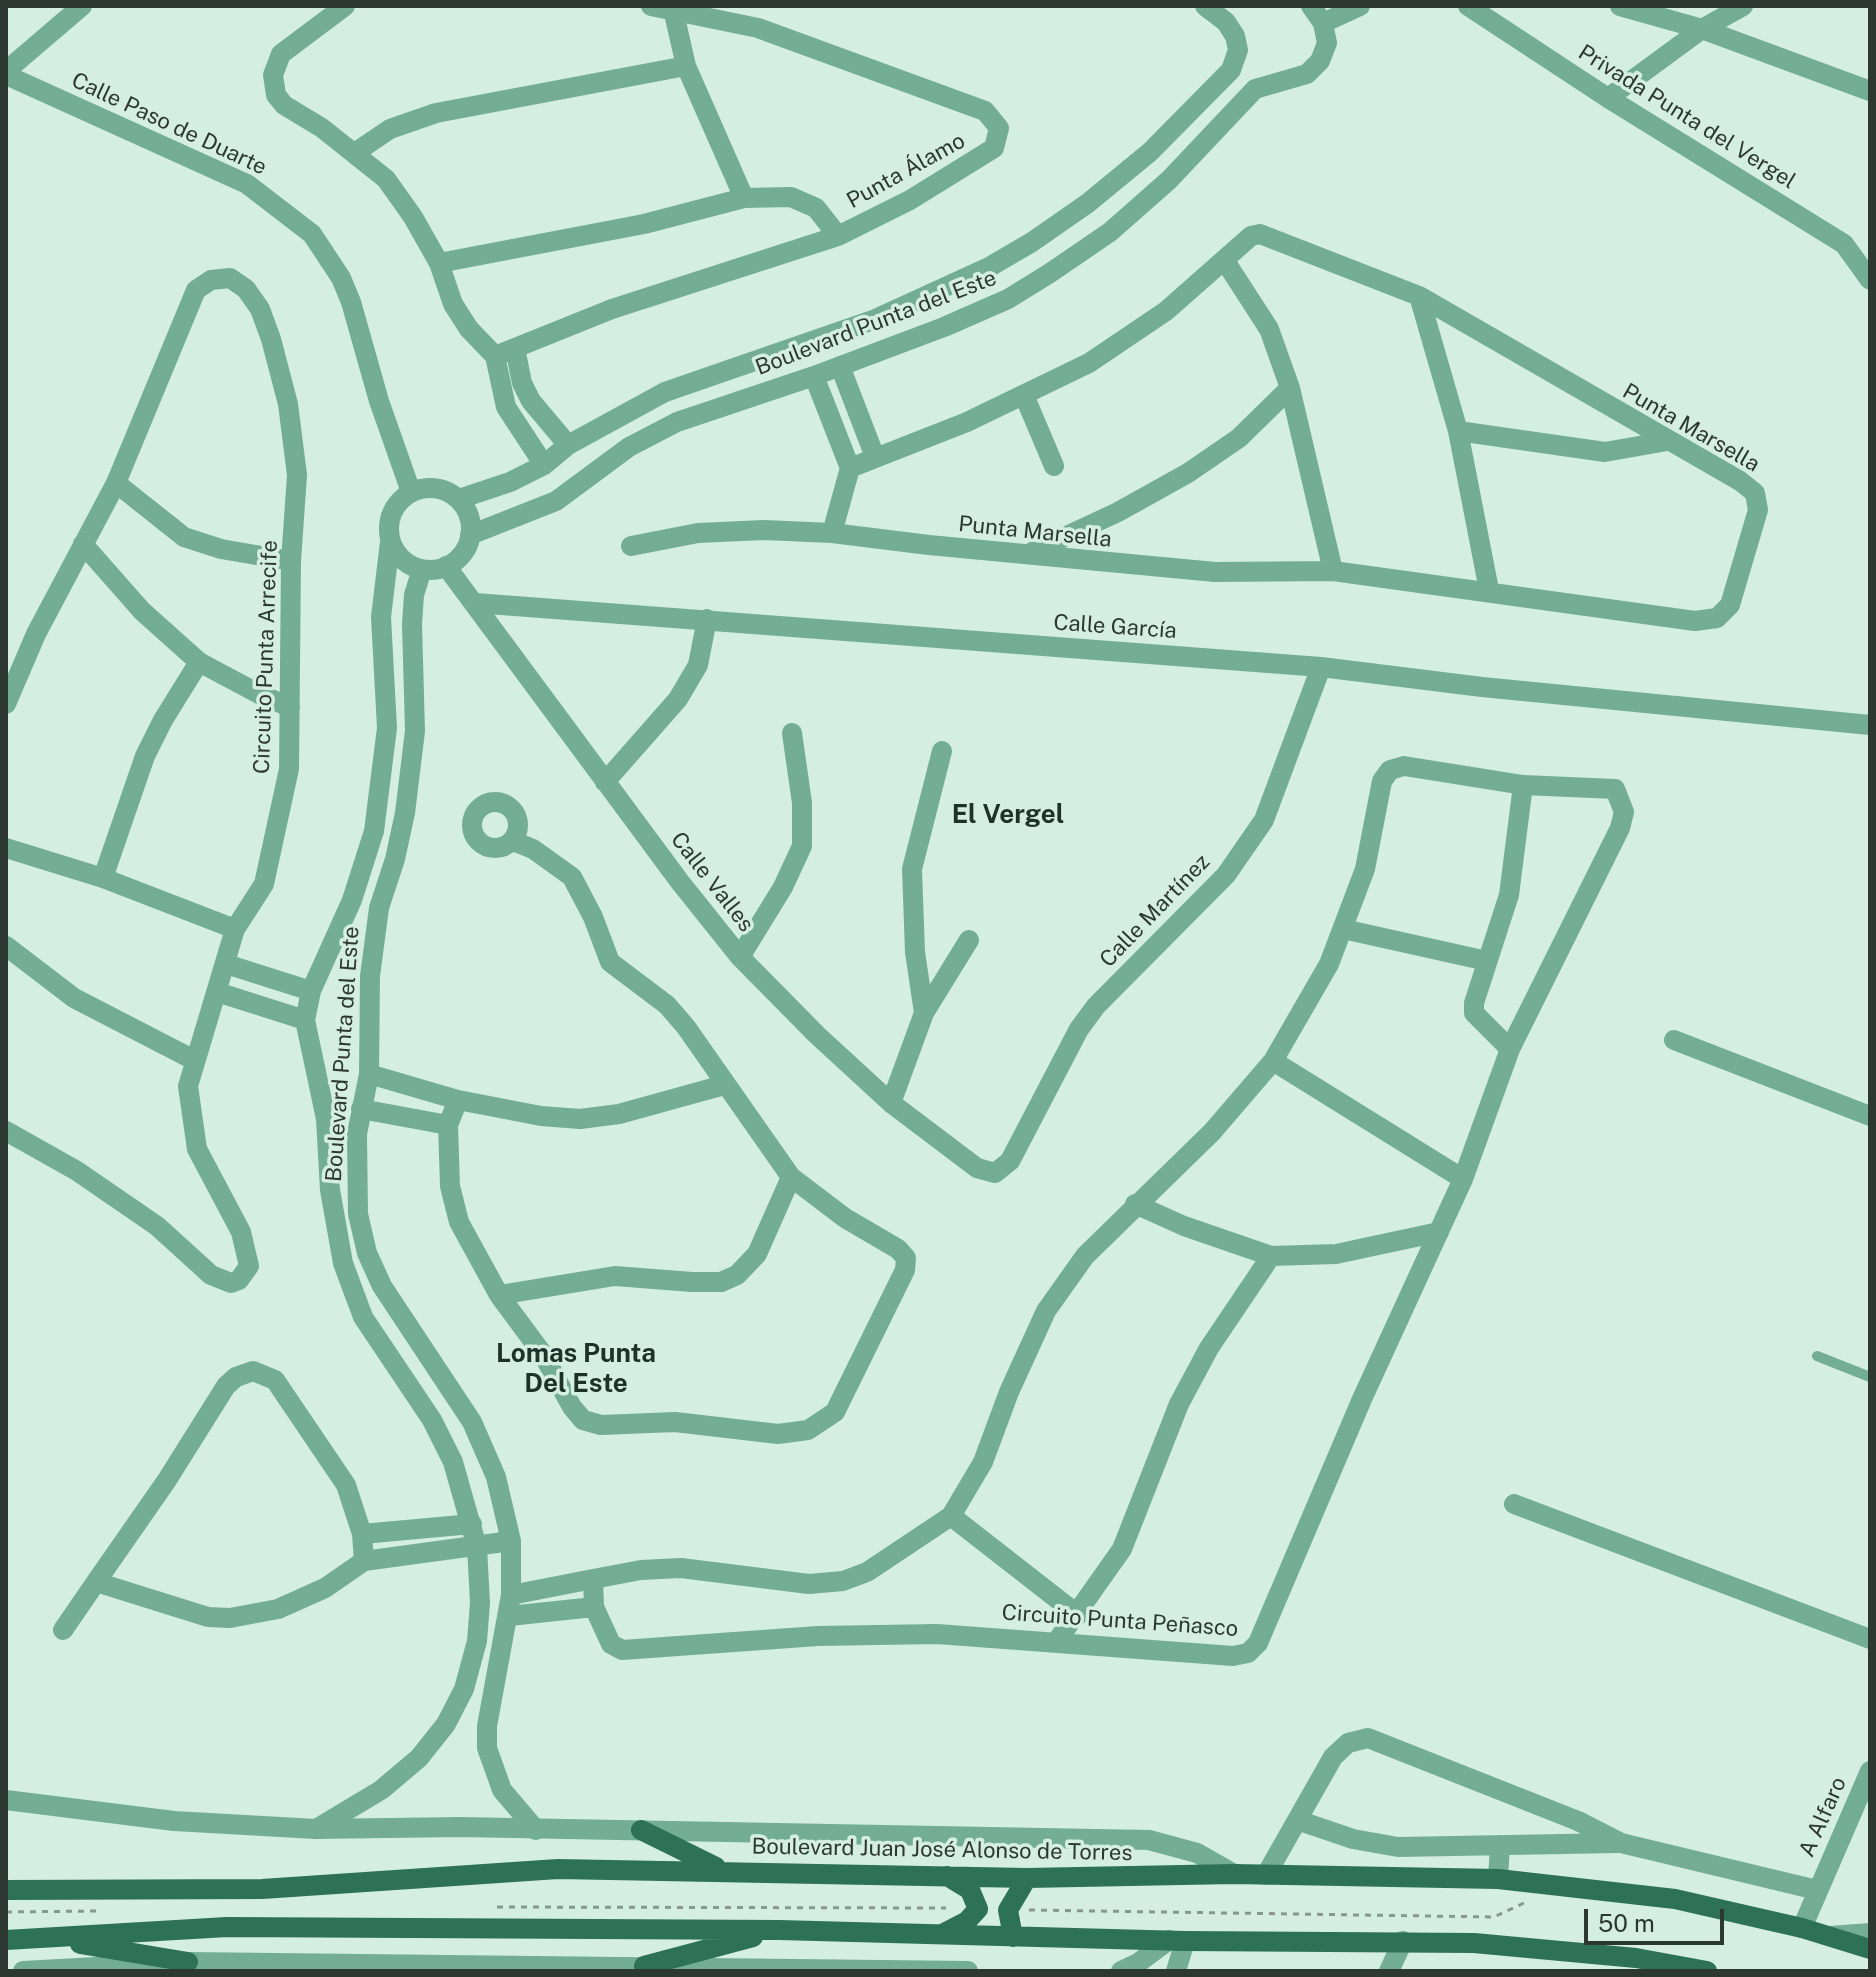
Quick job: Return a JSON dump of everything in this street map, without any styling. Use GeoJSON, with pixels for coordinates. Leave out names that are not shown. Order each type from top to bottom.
{"type":"FeatureCollection","features":[{"type":"Feature","properties":{"kind":"main road"},"geometry":{"type":"LineString","coordinates":[[641,1830],[723,1871]]}},
{"type":"Feature","properties":{"kind":"main road","name":"Boulevard Juan José Alonso de Torres"},"geometry":{"type":"LineString","coordinates":[[6,1890],[262,1889],[542,1870],[1027,1878],[1234,1874],[1498,1879],[1675,1899],[1802,1928],[1870,1949]]}},
{"type":"Feature","properties":{"kind":"main road"},"geometry":{"type":"LineString","coordinates":[[938,1935],[967,1921],[978,1909],[970,1890],[947,1876]]}},
{"type":"Feature","properties":{"kind":"main road"},"geometry":{"type":"LineString","coordinates":[[1013,1937],[1008,1910],[1027,1878]]}},
{"type":"Feature","properties":{"kind":"main road"},"geometry":{"type":"LineString","coordinates":[[6,1940],[227,1927],[779,1930],[1177,1941],[1403,1941],[1576,1951],[1707,1971]]}},
{"type":"Feature","properties":{"kind":"main road"},"geometry":{"type":"LineString","coordinates":[[644,1966],[779,1930]]}},
{"type":"Feature","properties":{"kind":"main road"},"geometry":{"type":"LineString","coordinates":[[36,1938],[131,1950],[188,1962]]}},
{"type":"Feature","properties":{"kind":"street"},"geometry":{"type":"LineString","coordinates":[[6,73],[82,6]]}},
{"type":"Feature","properties":{"kind":"street"},"geometry":{"type":"LineString","coordinates":[[345,6],[281,54],[275,64],[272,86],[284,105],[356,152],[386,179],[413,217],[439,263],[453,304],[469,329],[505,352],[531,401],[568,445]]}},
{"type":"Feature","properties":{"kind":"street","name":"Punta Álamo"},"geometry":{"type":"LineString","coordinates":[[505,352],[612,309],[838,236],[910,200],[994,148],[999,128],[985,111],[758,28],[651,6]]}},
{"type":"Feature","properties":{"kind":"street","name":"Boulevard Punta del Este"},"geometry":{"type":"LineString","coordinates":[[459,499],[510,482],[544,465],[568,445],[665,392],[873,320],[991,266],[1088,203],[1150,152],[1231,70],[1238,50],[1226,22],[1205,6]]}},
{"type":"Feature","properties":{"kind":"street"},"geometry":{"type":"LineString","coordinates":[[1311,6],[1323,23],[1360,6]]}},
{"type":"Feature","properties":{"kind":"street","name":"Privada Punta del Vergel"},"geometry":{"type":"LineString","coordinates":[[1468,6],[1608,98],[1844,244],[1870,280]]}},
{"type":"Feature","properties":{"kind":"street"},"geometry":{"type":"LineString","coordinates":[[1620,6],[1702,29],[1870,91]]}},
{"type":"Feature","properties":{"kind":"street"},"geometry":{"type":"LineString","coordinates":[[1608,98],[1702,29],[1743,6]]}},
{"type":"Feature","properties":{"kind":"street"},"geometry":{"type":"LineString","coordinates":[[673,9],[686,66],[744,198]]}},
{"type":"Feature","properties":{"kind":"street","name":"Boulevard Punta del Este"},"geometry":{"type":"LineString","coordinates":[[470,535],[556,501],[629,447],[677,422],[814,376],[1008,299],[1110,232],[1169,180],[1255,89],[1281,78],[1307,74],[1327,43],[1323,23]]}},
{"type":"Feature","properties":{"kind":"street"},"geometry":{"type":"LineString","coordinates":[[356,152],[390,129],[436,113],[686,66]]}},
{"type":"Feature","properties":{"kind":"street","name":"Calle Paso de Duarte"},"geometry":{"type":"LineString","coordinates":[[6,73],[247,184],[312,234],[333,264],[351,302],[379,401],[411,492]]}},
{"type":"Feature","properties":{"kind":"street"},"geometry":{"type":"LineString","coordinates":[[439,263],[644,224],[744,198],[791,197],[816,208],[838,236]]}},
{"type":"Feature","properties":{"kind":"street","name":"Punta Marsella"},"geometry":{"type":"LineString","coordinates":[[631,546],[698,533],[764,530],[832,533],[1215,572],[1333,571],[1489,590],[1695,621],[1717,618],[1730,605],[1758,510],[1755,493],[1419,296],[1270,236],[1251,236],[1166,311],[1089,363],[967,422],[850,468]]}},
{"type":"Feature","properties":{"kind":"street"},"geometry":{"type":"LineString","coordinates":[[1225,261],[1269,329],[1290,388],[1333,571]]}},
{"type":"Feature","properties":{"kind":"street"},"geometry":{"type":"LineString","coordinates":[[991,266],[1008,299]]}},
{"type":"Feature","properties":{"kind":"street","name":"Circuito Punta Arrecife"},"geometry":{"type":"LineString","coordinates":[[6,704],[36,634],[116,483],[196,290],[211,280],[230,278],[246,289],[260,309],[288,404],[297,475],[291,561],[289,769],[264,884],[235,929],[188,1086],[197,1149],[241,1232],[249,1266],[239,1280],[231,1283],[211,1275],[157,1226],[77,1171],[6,1131]]}},
{"type":"Feature","properties":{"kind":"street"},"geometry":{"type":"LineString","coordinates":[[1419,296],[1458,431],[1489,590]]}},
{"type":"Feature","properties":{"kind":"street"},"geometry":{"type":"LineString","coordinates":[[505,352],[506,407],[544,465]]}},
{"type":"Feature","properties":{"kind":"street"},"geometry":{"type":"LineString","coordinates":[[840,366],[875,457]]}},
{"type":"Feature","properties":{"kind":"street"},"geometry":{"type":"LineString","coordinates":[[814,376],[850,468],[832,533]]}},
{"type":"Feature","properties":{"kind":"street"},"geometry":{"type":"LineString","coordinates":[[1032,552],[1118,512],[1188,473],[1239,438],[1290,388]]}},
{"type":"Feature","properties":{"kind":"street"},"geometry":{"type":"LineString","coordinates":[[1024,395],[1054,466]]}},
{"type":"Feature","properties":{"kind":"street"},"geometry":{"type":"LineString","coordinates":[[1458,431],[1605,452],[1667,441]]}},
{"type":"Feature","properties":{"kind":"street"},"geometry":{"type":"LineString","coordinates":[[116,483],[184,537],[221,549],[291,561]]}},
{"type":"Feature","properties":{"kind":"street"},"geometry":{"type":"LineString","coordinates":[[428,488],[445,490],[459,499],[469,516],[470,535],[466,548],[446,566],[422,569],[398,555],[390,542],[391,513],[411,492],[428,488]]}},
{"type":"Feature","properties":{"kind":"street","name":"Boulevard Punta del Este"},"geometry":{"type":"LineString","coordinates":[[316,1829],[381,1790],[419,1758],[446,1724],[464,1689],[477,1641],[480,1603],[477,1547],[453,1462],[415,1392],[363,1317],[343,1263],[330,1190],[326,1119],[305,1020],[311,991],[352,900],[374,831],[387,728],[381,617],[390,542]]}},
{"type":"Feature","properties":{"kind":"street"},"geometry":{"type":"LineString","coordinates":[[83,544],[167,636],[199,662],[290,707]]}},
{"type":"Feature","properties":{"kind":"street","name":"Calle Valles"},"geometry":{"type":"LineString","coordinates":[[446,566],[605,782],[740,957],[817,1035],[891,1103],[977,1168],[995,1173]]}},
{"type":"Feature","properties":{"kind":"street","name":"Boulevard Punta del Este"},"geometry":{"type":"LineString","coordinates":[[422,569],[414,595],[415,731],[405,813],[375,931],[370,976],[369,1074],[361,1109],[356,1178],[358,1214],[367,1253],[382,1286],[472,1422],[490,1463],[511,1541],[510,1605],[487,1726],[487,1748],[502,1790],[536,1830]]}},
{"type":"Feature","properties":{"kind":"street","name":"Calle García"},"geometry":{"type":"LineString","coordinates":[[475,603],[1321,667],[1482,687],[1870,725]]}},
{"type":"Feature","properties":{"kind":"street"},"geometry":{"type":"LineString","coordinates":[[605,782],[678,699],[698,665],[707,619]]}},
{"type":"Feature","properties":{"kind":"street"},"geometry":{"type":"LineString","coordinates":[[103,878],[145,756],[199,662]]}},
{"type":"Feature","properties":{"kind":"street","name":"Calle Martínez"},"geometry":{"type":"LineString","coordinates":[[995,1173],[1010,1161],[1079,1029],[1096,1006],[1226,875],[1264,820],[1321,667]]}},
{"type":"Feature","properties":{"kind":"street"},"geometry":{"type":"LineString","coordinates":[[740,957],[783,887],[802,846],[802,803],[792,733]]}},
{"type":"Feature","properties":{"kind":"street"},"geometry":{"type":"LineString","coordinates":[[924,1013],[915,952],[912,869],[942,751]]}},
{"type":"Feature","properties":{"kind":"street","name":"Circuito Punta Peñasco"},"geometry":{"type":"LineString","coordinates":[[510,1605],[593,1579],[641,1570],[681,1568],[809,1584],[843,1581],[867,1572],[951,1516],[983,1462],[1009,1392],[1046,1311],[1085,1256],[1212,1132],[1273,1061],[1329,964],[1365,869],[1382,781],[1390,770],[1404,766],[1523,785],[1615,789],[1624,812],[1620,828],[1510,1049],[1463,1179],[1362,1399],[1258,1643],[1248,1653],[1233,1656],[937,1634],[818,1636],[622,1650],[607,1640],[594,1607],[593,1579]]}},
{"type":"Feature","properties":{"kind":"street"},"geometry":{"type":"LineString","coordinates":[[1510,1049],[1474,1013],[1474,1003],[1515,865],[1523,785]]}},
{"type":"Feature","properties":{"kind":"street"},"geometry":{"type":"LineString","coordinates":[[458,1100],[448,1125],[450,1186],[459,1222],[499,1295],[542,1353],[572,1407],[583,1420],[601,1425],[675,1422],[778,1434],[808,1430],[835,1412],[905,1270],[906,1258],[898,1249],[845,1218],[791,1177],[724,1085],[703,1049],[667,1005],[610,962],[593,917],[572,877],[533,849],[513,841]]}},
{"type":"Feature","properties":{"kind":"street"},"geometry":{"type":"LineString","coordinates":[[6,848],[103,878],[235,929]]}},
{"type":"Feature","properties":{"kind":"street"},"geometry":{"type":"LineString","coordinates":[[1343,929],[1487,961]]}},
{"type":"Feature","properties":{"kind":"street"},"geometry":{"type":"LineString","coordinates":[[891,1103],[924,1013],[969,940]]}},
{"type":"Feature","properties":{"kind":"street"},"geometry":{"type":"LineString","coordinates":[[6,946],[74,998],[194,1060]]}},
{"type":"Feature","properties":{"kind":"street"},"geometry":{"type":"LineString","coordinates":[[226,964],[311,991]]}},
{"type":"Feature","properties":{"kind":"street"},"geometry":{"type":"LineString","coordinates":[[217,992],[305,1020]]}},
{"type":"Feature","properties":{"kind":"street"},"geometry":{"type":"LineString","coordinates":[[1674,1040],[1870,1116]]}},
{"type":"Feature","properties":{"kind":"street"},"geometry":{"type":"LineString","coordinates":[[1273,1061],[1463,1179]]}},
{"type":"Feature","properties":{"kind":"street"},"geometry":{"type":"LineString","coordinates":[[369,1074],[458,1100],[541,1116],[580,1119],[619,1114],[724,1085]]}},
{"type":"Feature","properties":{"kind":"street"},"geometry":{"type":"LineString","coordinates":[[361,1109],[448,1125]]}},
{"type":"Feature","properties":{"kind":"street"},"geometry":{"type":"LineString","coordinates":[[499,1295],[615,1276],[721,1282],[737,1275],[757,1254],[791,1177]]}},
{"type":"Feature","properties":{"kind":"street"},"geometry":{"type":"LineString","coordinates":[[1135,1204],[1184,1226],[1271,1256],[1336,1254],[1439,1232]]}},
{"type":"Feature","properties":{"kind":"street"},"geometry":{"type":"LineString","coordinates":[[1057,1641],[1122,1549],[1179,1404],[1203,1359],[1271,1256]]}},
{"type":"Feature","properties":{"kind":"street"},"geometry":{"type":"LineString","coordinates":[[63,1630],[226,1386],[253,1371],[266,1373],[288,1394],[333,1461],[346,1485],[362,1534],[364,1561]]}},
{"type":"Feature","properties":{"kind":"street"},"geometry":{"type":"LineString","coordinates":[[415,1392],[439,1374]]}},
{"type":"Feature","properties":{"kind":"street"},"geometry":{"type":"LineString","coordinates":[[1514,1504],[1870,1639]]}},
{"type":"Feature","properties":{"kind":"street","name":"Circuito Punta Peñasco"},"geometry":{"type":"LineString","coordinates":[[951,1516],[1078,1615]]}},
{"type":"Feature","properties":{"kind":"street"},"geometry":{"type":"LineString","coordinates":[[362,1534],[472,1524]]}},
{"type":"Feature","properties":{"kind":"street"},"geometry":{"type":"LineString","coordinates":[[96,1582],[208,1617],[230,1618],[259,1615],[285,1606],[325,1588],[364,1561],[511,1541]]}},
{"type":"Feature","properties":{"kind":"street"},"geometry":{"type":"LineString","coordinates":[[510,1605],[594,1607]]}},
{"type":"Feature","properties":{"kind":"street"},"geometry":{"type":"LineString","coordinates":[[1266,1875],[1333,1757],[1348,1743],[1368,1738],[1565,1815],[1621,1843],[1817,1890]]}},
{"type":"Feature","properties":{"kind":"street","name":"A Alfaro"},"geometry":{"type":"LineString","coordinates":[[1802,1928],[1869,1774]]}},
{"type":"Feature","properties":{"kind":"street"},"geometry":{"type":"LineString","coordinates":[[6,1800],[174,1821],[316,1829],[641,1830],[1149,1840],[1197,1853],[1234,1874]]}},
{"type":"Feature","properties":{"kind":"street"},"geometry":{"type":"LineString","coordinates":[[1297,1820],[1353,1839],[1398,1847],[1621,1843]]}},
{"type":"Feature","properties":{"kind":"street"},"geometry":{"type":"LineString","coordinates":[[1498,1879],[1500,1845]]}},
{"type":"Feature","properties":{"kind":"street"},"geometry":{"type":"LineString","coordinates":[[1828,1936],[1870,1933]]}},
{"type":"Feature","properties":{"kind":"street"},"geometry":{"type":"LineString","coordinates":[[1121,1971],[1177,1941]]}},
{"type":"Feature","properties":{"kind":"street"},"geometry":{"type":"LineString","coordinates":[[1176,1971],[1177,1941]]}},
{"type":"Feature","properties":{"kind":"street"},"geometry":{"type":"LineString","coordinates":[[1389,1971],[1403,1941]]}},
{"type":"Feature","properties":{"kind":"street"},"geometry":{"type":"LineString","coordinates":[[23,1971],[188,1962],[270,1967],[644,1966],[968,1971]]}},
{"type":"Feature","properties":{"kind":"lane"},"geometry":{"type":"LineString","coordinates":[[1817,1356],[1870,1377]]}},
{"type":"Feature","properties":{"kind":"district","name":"El Vergel"},"geometry":{"type":"Point","coordinates":[1008,815]}},
{"type":"Feature","properties":{"kind":"district","name":"Lomas Punta Del Este"},"geometry":{"type":"Point","coordinates":[576,1369]}}]}
